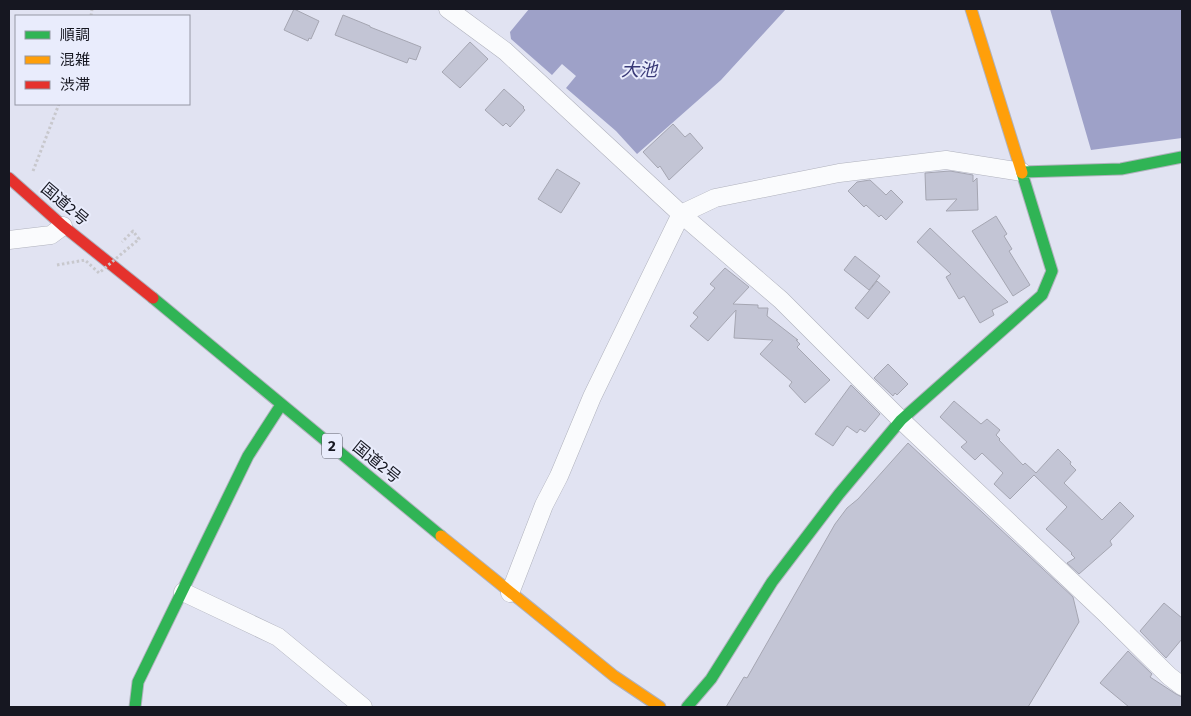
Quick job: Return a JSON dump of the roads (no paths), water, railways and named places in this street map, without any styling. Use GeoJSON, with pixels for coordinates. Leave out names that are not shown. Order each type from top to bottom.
{"type":"FeatureCollection","features":[{"type":"Feature","properties":{"kind":"main road"},"geometry":{"type":"LineString","coordinates":[[687,707],[711,678],[783,568],[839,494],[901,420],[1042,295],[1052,271],[972,9]]}},
{"type":"Feature","properties":{"kind":"main road"},"geometry":{"type":"LineString","coordinates":[[1022,172],[1121,169],[1182,157]]}},
{"type":"Feature","properties":{"kind":"main road","name":"国道2号"},"geometry":{"type":"LineString","coordinates":[[9,178],[63,226],[100,254],[510,593],[614,676],[660,707]]}},
{"type":"Feature","properties":{"kind":"main road"},"geometry":{"type":"LineString","coordinates":[[134,707],[138,682],[248,456],[281,405]]}},
{"type":"Feature","properties":{"kind":"street"},"geometry":{"type":"LineString","coordinates":[[448,9],[505,51],[681,214],[781,300],[901,420],[1105,612],[1169,676],[1182,686]]}},
{"type":"Feature","properties":{"kind":"street"},"geometry":{"type":"LineString","coordinates":[[510,593],[544,505],[559,476],[592,397],[681,214],[715,198],[839,173],[946,160],[1022,172]]}},
{"type":"Feature","properties":{"kind":"street"},"geometry":{"type":"LineString","coordinates":[[9,240],[51,235],[63,226]]}},
{"type":"Feature","properties":{"kind":"street"},"geometry":{"type":"LineString","coordinates":[[183,592],[278,637],[363,707]]}},
{"type":"Feature","properties":{"kind":"water","name":"大池"},"geometry":{"type":"Polygon","coordinates":[[[529,9],[786,9],[721,80],[637,154],[616,131],[566,88],[576,76],[562,64],[552,75],[511,39],[510,32],[529,9]]]}},
{"type":"Feature","properties":{"kind":"water"},"geometry":{"type":"Polygon","coordinates":[[[1050,9],[1182,9],[1182,138],[1091,150],[1050,9]]]}}]}
